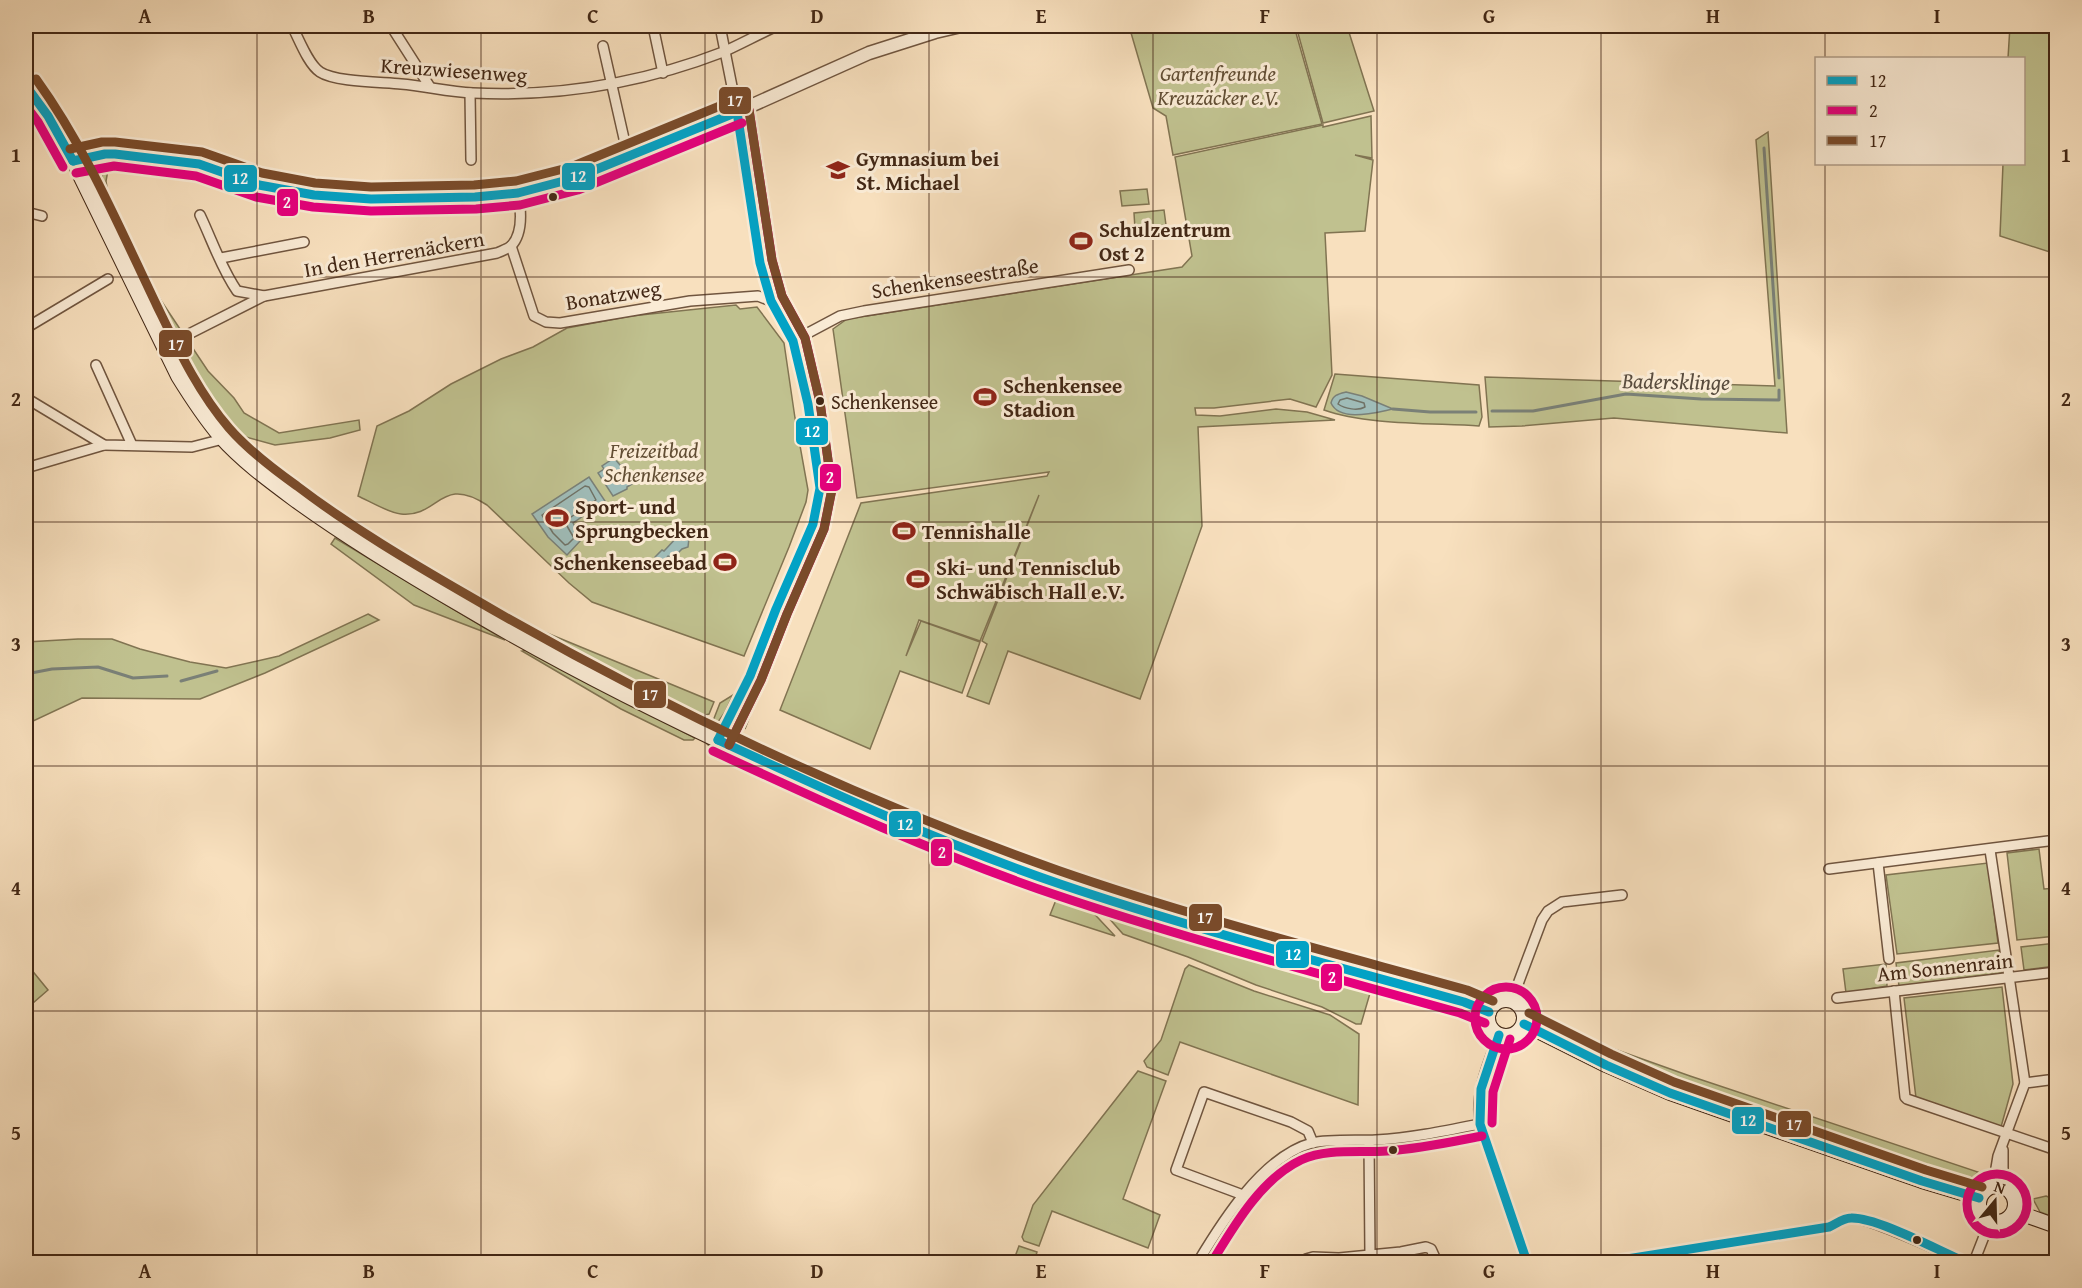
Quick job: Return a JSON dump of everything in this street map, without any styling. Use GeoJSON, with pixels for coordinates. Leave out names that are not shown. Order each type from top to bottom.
{"type":"FeatureCollection","features":[{"type":"Feature","properties":{"kind":"main road"},"geometry":{"type":"LineString","coordinates":[[26,86],[48,116],[73,161],[178,376],[197,405],[223,439],[274,485],[337,530],[529,645],[718,740],[906,826],[1056,882],[1209,931],[1464,1002],[1489,1012]]}},
{"type":"Feature","properties":{"kind":"main road"},"geometry":{"type":"LineString","coordinates":[[1501,1000],[1512,1000],[1518,1003],[1524,1013],[1524,1024],[1516,1034],[1499,1035],[1491,1028],[1489,1012],[1501,1000]]}},
{"type":"Feature","properties":{"kind":"main road"},"geometry":{"type":"LineString","coordinates":[[1524,1024],[1606,1065],[1670,1093],[1911,1177],[1979,1198]]}},
{"type":"Feature","properties":{"kind":"main road"},"geometry":{"type":"LineString","coordinates":[[1998,1187],[2013,1197],[2014,1210],[2004,1221],[1990,1221],[1980,1212],[1979,1198],[1985,1190],[1998,1187]]}},
{"type":"Feature","properties":{"kind":"main road"},"geometry":{"type":"LineString","coordinates":[[2014,1210],[2056,1226]]}},
{"type":"Feature","properties":{"kind":"street","name":"Kreuzwiesenweg"},"geometry":{"type":"LineString","coordinates":[[292,26],[306,54],[319,72],[334,78],[470,93],[534,94],[612,85],[663,73],[724,51],[777,26]]}},
{"type":"Feature","properties":{"kind":"street"},"geometry":{"type":"LineString","coordinates":[[391,26],[430,87]]}},
{"type":"Feature","properties":{"kind":"street"},"geometry":{"type":"LineString","coordinates":[[653,26],[663,73]]}},
{"type":"Feature","properties":{"kind":"street"},"geometry":{"type":"LineString","coordinates":[[718,740],[750,676],[813,524],[820,488],[808,404],[793,341],[771,301],[760,263],[737,112],[720,26]]}},
{"type":"Feature","properties":{"kind":"street"},"geometry":{"type":"LineString","coordinates":[[73,161],[105,154],[179,160],[286,191],[371,199],[518,194],[575,178],[737,112],[869,53],[962,26]]}},
{"type":"Feature","properties":{"kind":"street"},"geometry":{"type":"LineString","coordinates":[[603,46],[625,143]]}},
{"type":"Feature","properties":{"kind":"street"},"geometry":{"type":"LineString","coordinates":[[470,93],[471,160]]}},
{"type":"Feature","properties":{"kind":"street","name":"In den Herrenäckern"},"geometry":{"type":"LineString","coordinates":[[185,336],[264,296],[497,253],[511,246],[519,230],[521,209],[518,194]]}},
{"type":"Feature","properties":{"kind":"street"},"geometry":{"type":"LineString","coordinates":[[26,212],[42,216]]}},
{"type":"Feature","properties":{"kind":"street","name":"In den Herrenäckern"},"geometry":{"type":"LineString","coordinates":[[200,215],[227,276],[237,291],[264,296]]}},
{"type":"Feature","properties":{"kind":"street","name":"In den Herrenäckern"},"geometry":{"type":"LineString","coordinates":[[221,258],[304,242]]}},
{"type":"Feature","properties":{"kind":"street","name":"Bonatzweg"},"geometry":{"type":"LineString","coordinates":[[511,246],[534,316],[546,322],[560,323],[690,301],[758,296],[771,301]]}},
{"type":"Feature","properties":{"kind":"street","name":"Schenkenseestraße"},"geometry":{"type":"LineString","coordinates":[[793,341],[840,316],[1129,270]]}},
{"type":"Feature","properties":{"kind":"street"},"geometry":{"type":"LineString","coordinates":[[26,328],[108,279]]}},
{"type":"Feature","properties":{"kind":"street"},"geometry":{"type":"LineString","coordinates":[[96,365],[132,445]]}},
{"type":"Feature","properties":{"kind":"street"},"geometry":{"type":"LineString","coordinates":[[26,398],[104,445]]}},
{"type":"Feature","properties":{"kind":"street"},"geometry":{"type":"LineString","coordinates":[[26,468],[104,445],[192,447],[223,439]]}},
{"type":"Feature","properties":{"kind":"street"},"geometry":{"type":"LineString","coordinates":[[1829,869],[2056,840]]}},
{"type":"Feature","properties":{"kind":"street"},"geometry":{"type":"LineString","coordinates":[[1990,850],[2025,1083],[2006,1133],[1998,1187]]}},
{"type":"Feature","properties":{"kind":"street"},"geometry":{"type":"LineString","coordinates":[[1878,863],[1888,959]]}},
{"type":"Feature","properties":{"kind":"street"},"geometry":{"type":"LineString","coordinates":[[1512,1000],[1542,920],[1548,911],[1562,902],[1622,895]]}},
{"type":"Feature","properties":{"kind":"street","name":"Am Sonnenrain"},"geometry":{"type":"LineString","coordinates":[[1837,998],[2056,972]]}},
{"type":"Feature","properties":{"kind":"street"},"geometry":{"type":"LineString","coordinates":[[1894,991],[1905,1097],[2056,1150]]}},
{"type":"Feature","properties":{"kind":"street"},"geometry":{"type":"LineString","coordinates":[[1499,1035],[1480,1091],[1478,1112],[1480,1124],[1527,1263]]}},
{"type":"Feature","properties":{"kind":"street"},"geometry":{"type":"LineString","coordinates":[[2025,1083],[2056,1079]]}},
{"type":"Feature","properties":{"kind":"street"},"geometry":{"type":"LineString","coordinates":[[1243,1195],[1176,1170],[1204,1092],[1291,1122],[1308,1131],[1313,1143]]}},
{"type":"Feature","properties":{"kind":"street"},"geometry":{"type":"LineString","coordinates":[[1198,1263],[1243,1195],[1275,1164],[1292,1153],[1313,1143],[1410,1137],[1480,1124]]}},
{"type":"Feature","properties":{"kind":"street"},"geometry":{"type":"LineString","coordinates":[[1369,1141],[1370,1256]]}},
{"type":"Feature","properties":{"kind":"street"},"geometry":{"type":"LineString","coordinates":[[1608,1263],[1829,1227],[1848,1218],[1857,1218],[1966,1263]]}},
{"type":"Feature","properties":{"kind":"street"},"geometry":{"type":"LineString","coordinates":[[1974,1263],[1990,1221]]}},
{"type":"Feature","properties":{"kind":"street"},"geometry":{"type":"LineString","coordinates":[[1304,1263],[1306,1259],[1313,1257],[1370,1256],[1426,1247],[1431,1249],[1437,1263]]}},
{"type":"Feature","properties":{"kind":"street"},"geometry":{"type":"LineString","coordinates":[[1674,1252],[1677,1263]]}},
{"type":"Feature","properties":{"kind":"green space","name":"Gartenfreunde Kreuzäcker e.V."},"geometry":{"type":"Polygon","coordinates":[[[1129,26],[1294,26],[1322,124],[1173,155],[1166,116],[1153,108],[1129,26]]]}},
{"type":"Feature","properties":{"kind":"green space"},"geometry":{"type":"Polygon","coordinates":[[[1296,26],[1347,26],[1374,111],[1323,123],[1296,26]]]}},
{"type":"Feature","properties":{"kind":"green space"},"geometry":{"type":"Polygon","coordinates":[[[2010,26],[2056,26],[2056,254],[2000,236],[2003,165],[2025,165],[2025,57],[2008,57],[2010,26]]]}},
{"type":"Feature","properties":{"kind":"green space"},"geometry":{"type":"Polygon","coordinates":[[[1371,116],[1372,158],[1355,155],[1373,160],[1365,231],[1325,233],[1332,375],[1316,407],[1290,399],[1195,408],[1196,415],[1220,416],[1276,409],[1307,412],[1335,420],[1198,427],[1202,526],[1140,699],[1008,651],[989,704],[967,696],[987,644],[982,641],[1039,495],[980,641],[919,620],[906,656],[921,621],[980,642],[962,693],[900,671],[870,749],[780,710],[861,503],[1047,476],[1049,472],[857,498],[833,329],[847,319],[1182,267],[1192,256],[1175,157],[1371,116]]]}},
{"type":"Feature","properties":{"kind":"green space"},"geometry":{"type":"Polygon","coordinates":[[[1768,132],[1787,433],[1614,418],[1489,427],[1485,377],[1775,386],[1756,140],[1768,132]]]}},
{"type":"Feature","properties":{"kind":"green space"},"geometry":{"type":"Polygon","coordinates":[[[108,170],[106,181],[110,206],[132,250],[162,302],[208,371],[234,398],[244,413],[279,433],[359,420],[360,430],[330,438],[275,445],[235,434],[223,421],[181,359],[144,291],[99,189],[103,173],[108,170]]]}},
{"type":"Feature","properties":{"kind":"green space"},"geometry":{"type":"Polygon","coordinates":[[[1147,189],[1149,204],[1122,206],[1120,191],[1147,189]]]}},
{"type":"Feature","properties":{"kind":"green space"},"geometry":{"type":"Polygon","coordinates":[[[1164,210],[1166,225],[1135,229],[1134,213],[1164,210]]]}},
{"type":"Feature","properties":{"kind":"green space","name":"Freizeitbad Schenkensee"},"geometry":{"type":"Polygon","coordinates":[[[736,305],[740,309],[757,307],[784,343],[808,490],[806,502],[789,547],[744,656],[592,602],[487,505],[471,497],[459,494],[449,495],[424,510],[401,514],[358,496],[377,426],[409,411],[451,384],[501,359],[533,347],[567,328],[631,316],[736,305]]]}},
{"type":"Feature","properties":{"kind":"green space"},"geometry":{"type":"Polygon","coordinates":[[[1335,374],[1479,385],[1482,417],[1479,426],[1379,421],[1341,415],[1324,410],[1335,374]]]}},
{"type":"Feature","properties":{"kind":"green space"},"geometry":{"type":"Polygon","coordinates":[[[335,538],[505,640],[414,605],[331,544],[335,538]]]}},
{"type":"Feature","properties":{"kind":"green space"},"geometry":{"type":"Polygon","coordinates":[[[368,614],[379,620],[265,673],[200,699],[82,698],[33,721],[26,745],[26,642],[112,639],[190,662],[226,668],[279,656],[368,614]]]}},
{"type":"Feature","properties":{"kind":"green space"},"geometry":{"type":"Polygon","coordinates":[[[542,631],[714,702],[709,714],[701,716],[535,635],[542,631]]]}},
{"type":"Feature","properties":{"kind":"green space"},"geometry":{"type":"Polygon","coordinates":[[[527,650],[695,738],[684,740],[621,709],[522,651],[527,650]]]}},
{"type":"Feature","properties":{"kind":"green space"},"geometry":{"type":"Polygon","coordinates":[[[760,670],[765,676],[745,729],[744,712],[760,670]]]}},
{"type":"Feature","properties":{"kind":"green space"},"geometry":{"type":"Polygon","coordinates":[[[733,695],[718,722],[713,721],[720,703],[733,695]]]}},
{"type":"Feature","properties":{"kind":"green space"},"geometry":{"type":"Polygon","coordinates":[[[706,743],[824,797],[1051,889],[833,809],[723,759],[706,743]]]}},
{"type":"Feature","properties":{"kind":"green space"},"geometry":{"type":"Polygon","coordinates":[[[830,784],[898,806],[1054,867],[1059,871],[1053,874],[945,835],[830,784]]]}},
{"type":"Feature","properties":{"kind":"green space"},"geometry":{"type":"Polygon","coordinates":[[[2039,849],[2044,889],[2056,888],[2056,936],[2017,940],[2007,853],[2039,849]]]}},
{"type":"Feature","properties":{"kind":"green space"},"geometry":{"type":"Polygon","coordinates":[[[1988,863],[1998,943],[1897,954],[1886,875],[1988,863]]]}},
{"type":"Feature","properties":{"kind":"green space"},"geometry":{"type":"Polygon","coordinates":[[[1058,895],[1084,903],[1115,936],[1050,915],[1058,895]]]}},
{"type":"Feature","properties":{"kind":"green space"},"geometry":{"type":"Polygon","coordinates":[[[1092,899],[1272,955],[1373,983],[1361,1024],[1356,1024],[1322,1007],[1256,985],[1123,934],[1092,899]]]}},
{"type":"Feature","properties":{"kind":"green space"},"geometry":{"type":"Polygon","coordinates":[[[2056,943],[2056,966],[2024,970],[2021,947],[2056,943]]]}},
{"type":"Feature","properties":{"kind":"green space"},"geometry":{"type":"Polygon","coordinates":[[[1999,950],[2002,973],[1899,986],[1896,963],[1999,950]]]}},
{"type":"Feature","properties":{"kind":"green space"},"geometry":{"type":"Polygon","coordinates":[[[26,963],[48,990],[26,1009],[26,963]]]}},
{"type":"Feature","properties":{"kind":"green space"},"geometry":{"type":"Polygon","coordinates":[[[1886,964],[1887,986],[1846,993],[1843,969],[1886,964]]]}},
{"type":"Feature","properties":{"kind":"green space"},"geometry":{"type":"Polygon","coordinates":[[[1189,965],[1254,991],[1330,1015],[1359,1034],[1358,1105],[1180,1042],[1168,1075],[1147,1067],[1144,1061],[1161,1040],[1185,969],[1189,965]]]}},
{"type":"Feature","properties":{"kind":"green space"},"geometry":{"type":"Polygon","coordinates":[[[2002,987],[2013,1084],[2001,1127],[1916,1098],[1904,998],[2002,987]]]}},
{"type":"Feature","properties":{"kind":"green space"},"geometry":{"type":"Polygon","coordinates":[[[1572,1034],[1978,1172],[1974,1177],[1963,1177],[1954,1181],[1639,1070],[1576,1042],[1572,1034]]]}},
{"type":"Feature","properties":{"kind":"green space"},"geometry":{"type":"Polygon","coordinates":[[[1138,1071],[1166,1081],[1123,1199],[1160,1215],[1148,1248],[1052,1211],[1039,1246],[1024,1241],[1022,1237],[1033,1205],[1138,1071]]]}},
{"type":"Feature","properties":{"kind":"green space"},"geometry":{"type":"Polygon","coordinates":[[[2046,1196],[2056,1200],[2056,1218],[2040,1212],[2033,1199],[2046,1196]]]}},
{"type":"Feature","properties":{"kind":"green space"},"geometry":{"type":"Polygon","coordinates":[[[1019,1246],[1037,1252],[1034,1262],[1013,1262],[1019,1246]]]}},
{"type":"Feature","properties":{"kind":"water"},"geometry":{"type":"Polygon","coordinates":[[[1346,392],[1393,409],[1359,415],[1342,413],[1331,403],[1336,395],[1346,392]]]}},
{"type":"Feature","properties":{"kind":"water"},"geometry":{"type":"Polygon","coordinates":[[[614,458],[620,465],[624,464],[628,467],[629,471],[626,475],[632,484],[613,496],[598,473],[604,469],[602,466],[614,458]]]}},
{"type":"Feature","properties":{"kind":"water","name":"Sport- und Sprungbecken"},"geometry":{"type":"Polygon","coordinates":[[[589,477],[605,501],[573,523],[582,539],[567,555],[548,537],[532,514],[589,477]]]}},
{"type":"Feature","properties":{"kind":"water"},"geometry":{"type":"Polygon","coordinates":[[[682,534],[689,538],[688,547],[682,549],[674,557],[668,556],[665,560],[667,564],[665,567],[655,562],[655,557],[682,534]]]}},
{"type":"Feature","properties":{"kind":"waterway","name":"Badersklinge"},"geometry":{"type":"LineString","coordinates":[[1764,148],[1779,378]]}},
{"type":"Feature","properties":{"kind":"waterway","name":"Badersklinge"},"geometry":{"type":"LineString","coordinates":[[1492,411],[1533,411],[1626,394],[1701,399],[1779,400],[1779,390]]}},
{"type":"Feature","properties":{"kind":"waterway","name":"Badersklinge"},"geometry":{"type":"LineString","coordinates":[[1393,409],[1476,412]]}},
{"type":"Feature","properties":{"kind":"waterway","name":"Badersklinge"},"geometry":{"type":"LineString","coordinates":[[26,674],[52,669],[98,667],[133,678],[167,676]]}},
{"type":"Feature","properties":{"kind":"waterway","name":"Badersklinge"},"geometry":{"type":"LineString","coordinates":[[181,681],[217,671]]}},
{"type":"Feature","properties":{"kind":"transit line","name":"17"},"geometry":{"type":"LineString","coordinates":[[36,79],[87,161],[181,354],[198,385],[218,414],[229,428],[270,466],[338,516],[381,544],[611,675],[757,747],[906,812],[981,842],[1108,887],[1261,933],[1467,990],[1493,1001]]}},
{"type":"Feature","properties":{"kind":"transit line","name":"12"},"geometry":{"type":"LineString","coordinates":[[26,86],[48,116],[73,161]]}},
{"type":"Feature","properties":{"kind":"transit line","name":"17"},"geometry":{"type":"LineString","coordinates":[[70,149],[102,142],[115,142],[202,152],[262,173],[315,183],[371,187],[474,185],[516,181],[571,167],[732,101],[745,103],[749,110],[772,260],[782,296],[805,338],[820,402],[832,489],[824,529],[761,680],[729,745]]}},
{"type":"Feature","properties":{"kind":"transit line","name":"2"},"geometry":{"type":"LineString","coordinates":[[26,106],[38,122],[63,167]]}},
{"type":"Feature","properties":{"kind":"transit line","name":"2"},"geometry":{"type":"LineString","coordinates":[[729,745],[761,680],[824,529],[832,489],[820,402],[805,338],[782,296],[772,260],[749,110]]}},
{"type":"Feature","properties":{"kind":"transit line","name":"12"},"geometry":{"type":"LineString","coordinates":[[73,161],[115,154],[199,164],[259,185],[314,195],[371,199],[475,197],[518,193],[575,178],[737,112]]}},
{"type":"Feature","properties":{"kind":"transit line","name":"12"},"geometry":{"type":"LineString","coordinates":[[718,740],[750,676],[813,524],[820,488],[808,404],[793,341],[771,301],[760,263],[737,112]]}},
{"type":"Feature","properties":{"kind":"transit line","name":"2"},"geometry":{"type":"LineString","coordinates":[[76,173],[114,166],[196,176],[256,197],[313,207],[371,211],[476,209],[520,205],[578,190],[742,123]]}},
{"type":"Feature","properties":{"kind":"transit line","name":"12"},"geometry":{"type":"LineString","coordinates":[[718,740],[930,835],[1060,884],[1211,931],[1464,1002],[1489,1012]]}},
{"type":"Feature","properties":{"kind":"transit line","name":"2"},"geometry":{"type":"LineString","coordinates":[[713,751],[925,846],[1056,895],[1207,942],[1460,1013],[1485,1023]]}},
{"type":"Feature","properties":{"kind":"transit line","name":"2"},"geometry":{"type":"LineString","coordinates":[[1506,987],[1528,996],[1537,1018],[1528,1040],[1506,1049],[1484,1040],[1475,1018],[1484,996],[1506,987]]}},
{"type":"Feature","properties":{"kind":"transit line","name":"17"},"geometry":{"type":"LineString","coordinates":[[1529,1013],[1674,1082],[1926,1170],[1982,1187]]}},
{"type":"Feature","properties":{"kind":"transit line","name":"12"},"geometry":{"type":"LineString","coordinates":[[1524,1024],[1606,1065],[1670,1093],[1922,1181],[1979,1198]]}},
{"type":"Feature","properties":{"kind":"transit line","name":"12"},"geometry":{"type":"LineString","coordinates":[[1499,1035],[1481,1089],[1480,1124],[1527,1262]]}},
{"type":"Feature","properties":{"kind":"transit line","name":"2"},"geometry":{"type":"LineString","coordinates":[[1492,1123],[1493,1092],[1510,1039]]}},
{"type":"Feature","properties":{"kind":"transit line","name":"2"},"geometry":{"type":"LineString","coordinates":[[1212,1262],[1239,1219],[1261,1191],[1287,1168],[1301,1160],[1322,1154],[1399,1150],[1482,1136]]}},
{"type":"Feature","properties":{"kind":"transit line","name":"2"},"geometry":{"type":"LineString","coordinates":[[1991,1174],[2003,1174],[2014,1179],[2022,1187],[2027,1204],[2025,1216],[2014,1229],[2003,1234],[1991,1234],[1980,1229],[1972,1221],[1967,1210],[1967,1198],[1972,1187],[1980,1179],[1991,1174]]}},
{"type":"Feature","properties":{"kind":"transit line","name":"12"},"geometry":{"type":"LineString","coordinates":[[1608,1262],[1829,1227],[1851,1218],[1862,1219],[1892,1229],[1966,1262]]}},
{"type":"Feature","properties":{"kind":"place","name":"Gymnasium bei St. Michael"},"geometry":{"type":"Point","coordinates":[838,170]}},
{"type":"Feature","properties":{"kind":"place","name":"Schulzentrum Ost 2"},"geometry":{"type":"Point","coordinates":[1081,241]}},
{"type":"Feature","properties":{"kind":"place","name":"Schenkensee Stadion"},"geometry":{"type":"Point","coordinates":[985,397]}},
{"type":"Feature","properties":{"kind":"place","name":"Schenkensee"},"geometry":{"type":"Point","coordinates":[820,401]}},
{"type":"Feature","properties":{"kind":"place","name":"Sport- und Sprungbecken"},"geometry":{"type":"Point","coordinates":[557,518]}},
{"type":"Feature","properties":{"kind":"place","name":"Tennishalle"},"geometry":{"type":"Point","coordinates":[904,531]}},
{"type":"Feature","properties":{"kind":"place","name":"Schenkenseebad"},"geometry":{"type":"Point","coordinates":[725,562]}},
{"type":"Feature","properties":{"kind":"place","name":"Ski- und Tennisclub Schwäbisch Hall e.V."},"geometry":{"type":"Point","coordinates":[918,579]}}]}
